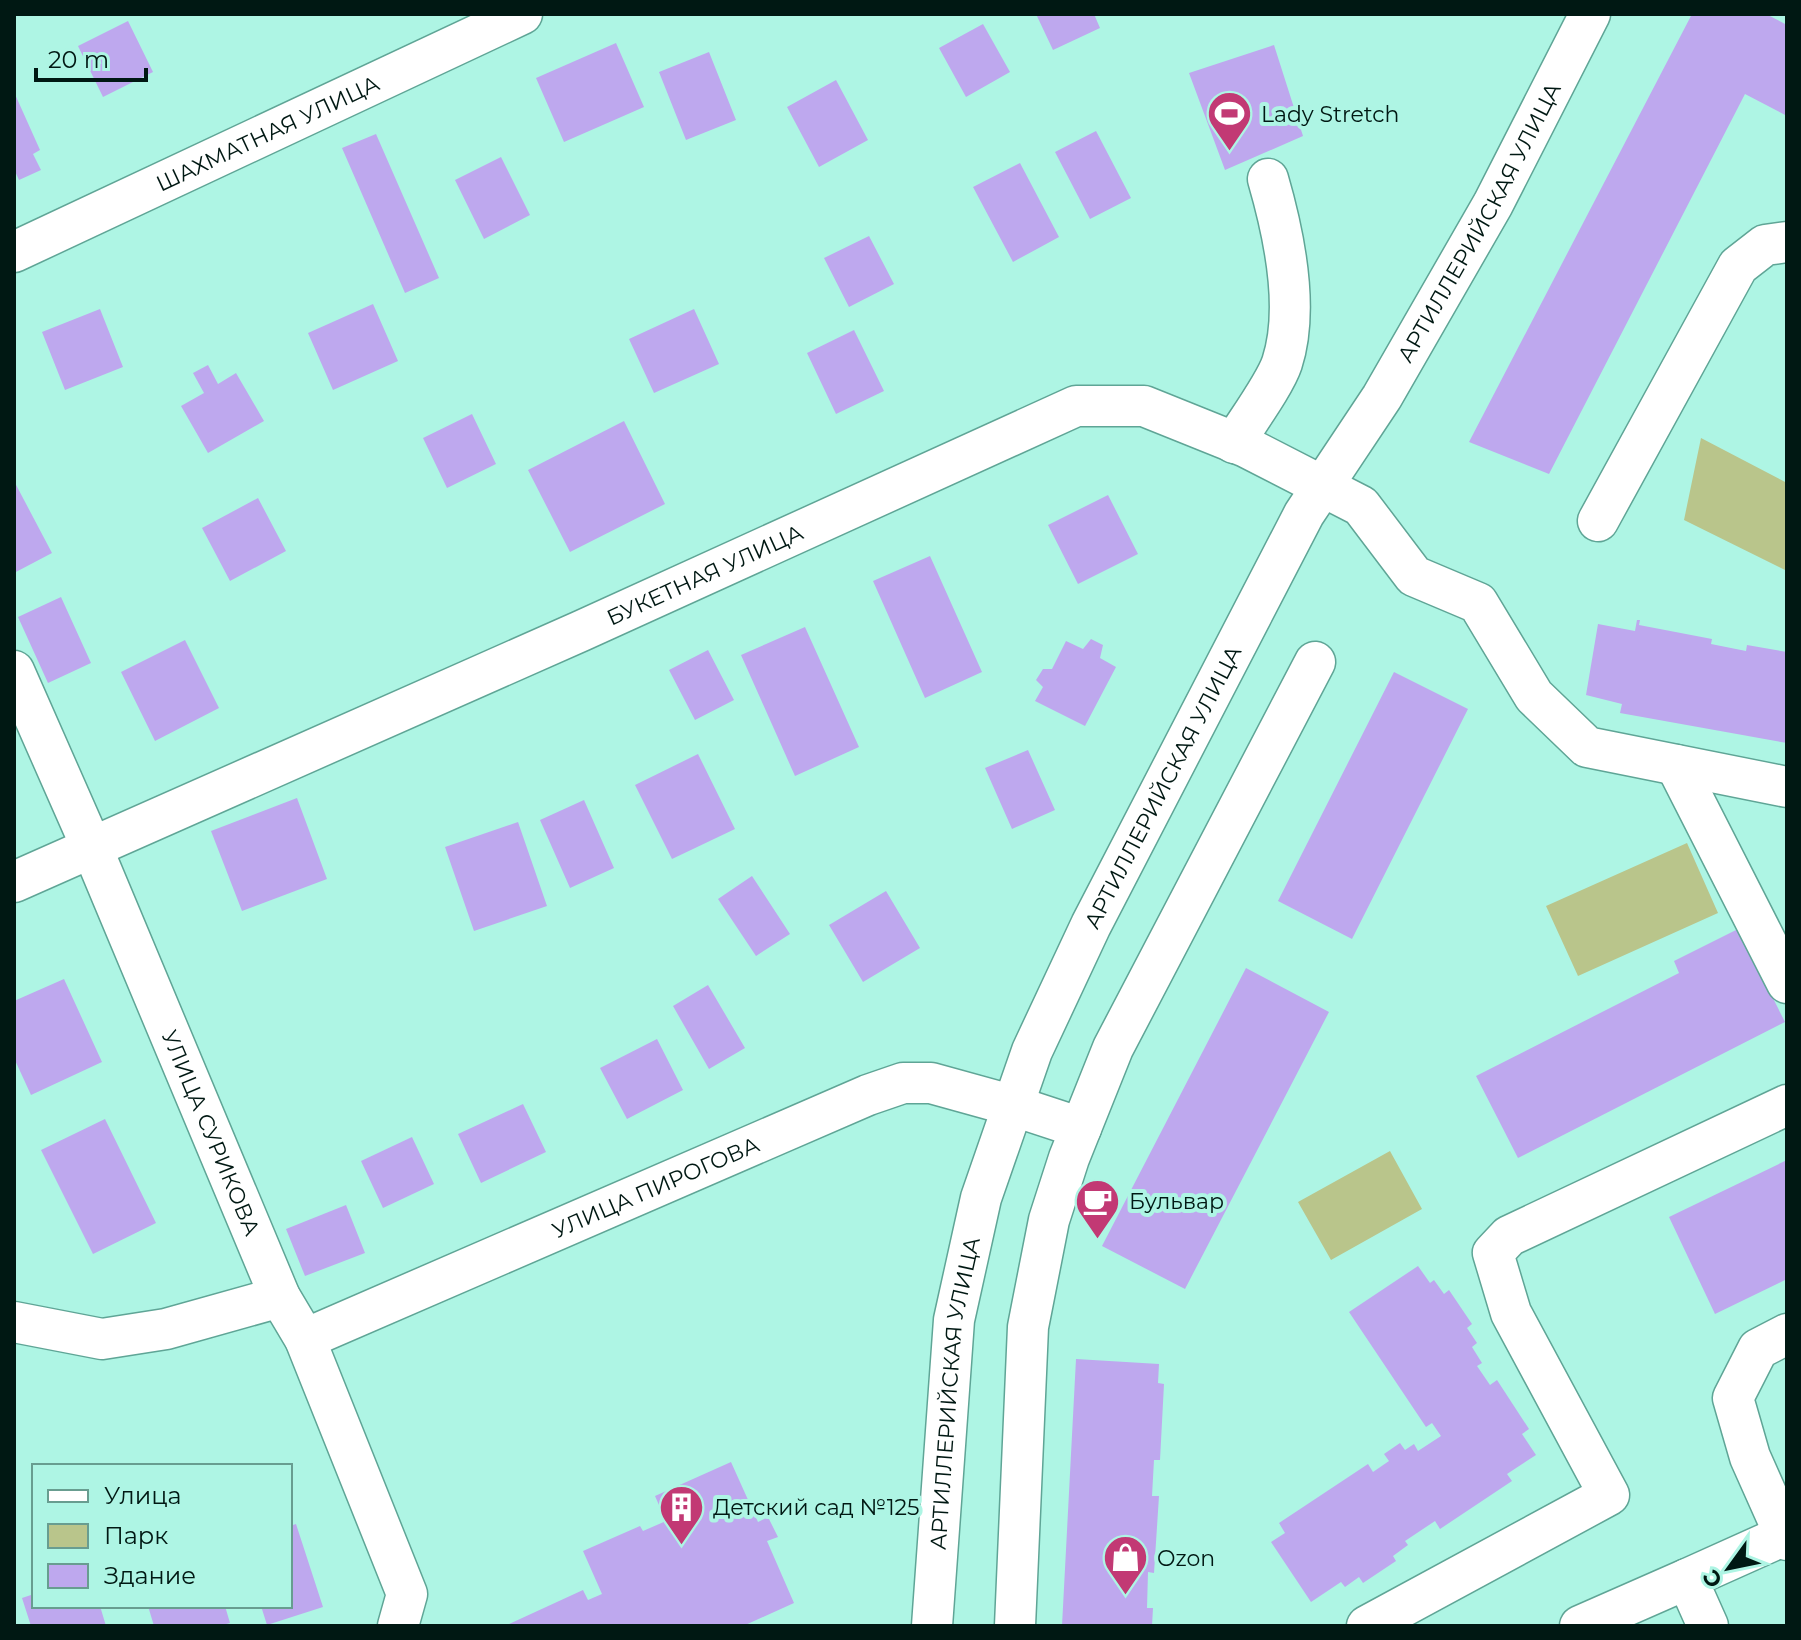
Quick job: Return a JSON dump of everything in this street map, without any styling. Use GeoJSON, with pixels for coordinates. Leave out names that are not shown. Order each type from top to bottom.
{"type":"FeatureCollection","features":[{"type":"Feature","properties":{"kind":"street","name":"ШАХМАТНАЯ УЛИЦА"},"geometry":{"type":"LineString","coordinates":[[14,252],[522,14]]}},
{"type":"Feature","properties":{"kind":"street","name":"АРТИЛЛЕРИЙСКАЯ УЛИЦА"},"geometry":{"type":"LineString","coordinates":[[932,1626],[954,1320],[981,1198],[1032,1051],[1091,925],[1304,514],[1382,397],[1493,204],[1590,14]]}},
{"type":"Feature","properties":{"kind":"street"},"geometry":{"type":"LineString","coordinates":[[1234,443],[1281,364],[1291,316],[1281,222],[1268,179]]}},
{"type":"Feature","properties":{"kind":"street"},"geometry":{"type":"LineString","coordinates":[[1598,521],[1738,266],[1765,245],[1787,242]]}},
{"type":"Feature","properties":{"kind":"street","name":"БУКЕТНАЯ УЛИЦА"},"geometry":{"type":"LineString","coordinates":[[14,882],[581,631],[1076,406],[1144,406],[1234,443],[1361,506],[1414,576],[1478,603],[1534,696],[1587,747],[1787,787]]}},
{"type":"Feature","properties":{"kind":"street"},"geometry":{"type":"LineString","coordinates":[[1015,1626],[1028,1327],[1049,1220],[1113,1048],[1315,662]]}},
{"type":"Feature","properties":{"kind":"street","name":"УЛИЦА СУРИКОВА"},"geometry":{"type":"LineString","coordinates":[[14,671],[92,848],[280,1297],[305,1339],[402,1610]]}},
{"type":"Feature","properties":{"kind":"street"},"geometry":{"type":"LineString","coordinates":[[1676,765],[1787,983]]}},
{"type":"Feature","properties":{"kind":"street","name":"УЛИЦА ПИРОГОВА"},"geometry":{"type":"LineString","coordinates":[[305,1339],[868,1095],[903,1083],[931,1083],[1081,1128]]}},
{"type":"Feature","properties":{"kind":"street"},"geometry":{"type":"LineString","coordinates":[[1367,1626],[1609,1495],[1511,1313],[1493,1253],[1509,1236],[1787,1105]]}},
{"type":"Feature","properties":{"kind":"street"},"geometry":{"type":"LineString","coordinates":[[14,1322],[102,1339],[166,1329],[280,1297]]}},
{"type":"Feature","properties":{"kind":"street"},"geometry":{"type":"LineString","coordinates":[[1580,1626],[1786,1538],[1750,1457],[1733,1398],[1758,1349],[1787,1334]]}},
{"type":"Feature","properties":{"kind":"street"},"geometry":{"type":"LineString","coordinates":[[1687,1579],[1708,1626]]}},
{"type":"Feature","properties":{"kind":"green space"},"geometry":{"type":"Polygon","coordinates":[[[1701,438],[1787,483],[1787,571],[1684,520],[1701,438]]]}},
{"type":"Feature","properties":{"kind":"green space"},"geometry":{"type":"Polygon","coordinates":[[[1687,843],[1718,913],[1578,976],[1546,906],[1687,843]]]}},
{"type":"Feature","properties":{"kind":"green space"},"geometry":{"type":"Polygon","coordinates":[[[1390,1151],[1422,1209],[1331,1260],[1298,1202],[1390,1151]]]}},
{"type":"Feature","properties":{"kind":"building"},"geometry":{"type":"Polygon","coordinates":[[[1036,14],[1094,14],[1100,28],[1053,50],[1036,14]]]}},
{"type":"Feature","properties":{"kind":"building"},"geometry":{"type":"Polygon","coordinates":[[[1692,14],[1766,14],[1787,25],[1787,116],[1745,94],[1549,474],[1469,442],[1692,14]]]}},
{"type":"Feature","properties":{"kind":"building"},"geometry":{"type":"Polygon","coordinates":[[[128,21],[153,72],[103,97],[78,46],[128,21]]]}},
{"type":"Feature","properties":{"kind":"building"},"geometry":{"type":"Polygon","coordinates":[[[983,24],[1010,72],[966,97],[939,48],[983,24]]]}},
{"type":"Feature","properties":{"kind":"building"},"geometry":{"type":"Polygon","coordinates":[[[616,43],[644,107],[564,142],[536,78],[616,43]]]}},
{"type":"Feature","properties":{"kind":"building"},"geometry":{"type":"Polygon","coordinates":[[[1274,45],[1303,136],[1225,170],[1189,73],[1274,45]]]}},
{"type":"Feature","properties":{"kind":"building"},"geometry":{"type":"Polygon","coordinates":[[[709,52],[736,120],[686,140],[659,72],[709,52]]]}},
{"type":"Feature","properties":{"kind":"building"},"geometry":{"type":"Polygon","coordinates":[[[836,80],[868,140],[819,167],[787,107],[836,80]]]}},
{"type":"Feature","properties":{"kind":"building"},"geometry":{"type":"Polygon","coordinates":[[[14,92],[40,150],[33,154],[41,170],[19,180],[14,169],[14,92]]]}},
{"type":"Feature","properties":{"kind":"building"},"geometry":{"type":"Polygon","coordinates":[[[1096,131],[1131,198],[1090,219],[1055,152],[1096,131]]]}},
{"type":"Feature","properties":{"kind":"building"},"geometry":{"type":"Polygon","coordinates":[[[376,134],[439,278],[405,293],[342,148],[376,134]]]}},
{"type":"Feature","properties":{"kind":"building"},"geometry":{"type":"Polygon","coordinates":[[[501,157],[530,215],[484,239],[455,180],[501,157]]]}},
{"type":"Feature","properties":{"kind":"building"},"geometry":{"type":"Polygon","coordinates":[[[1020,163],[1059,237],[1013,262],[973,187],[1020,163]]]}},
{"type":"Feature","properties":{"kind":"building"},"geometry":{"type":"Polygon","coordinates":[[[869,236],[894,284],[849,307],[824,258],[869,236]]]}},
{"type":"Feature","properties":{"kind":"building"},"geometry":{"type":"Polygon","coordinates":[[[373,304],[398,361],[333,390],[308,333],[373,304]]]}},
{"type":"Feature","properties":{"kind":"building"},"geometry":{"type":"Polygon","coordinates":[[[100,309],[123,367],[65,390],[42,332],[100,309]]]}},
{"type":"Feature","properties":{"kind":"building"},"geometry":{"type":"Polygon","coordinates":[[[694,309],[719,364],[654,393],[629,339],[694,309]]]}},
{"type":"Feature","properties":{"kind":"building"},"geometry":{"type":"Polygon","coordinates":[[[854,330],[884,391],[836,414],[807,353],[854,330]]]}},
{"type":"Feature","properties":{"kind":"building"},"geometry":{"type":"Polygon","coordinates":[[[208,365],[218,384],[236,373],[264,421],[208,453],[181,406],[204,393],[193,373],[208,365]]]}},
{"type":"Feature","properties":{"kind":"building"},"geometry":{"type":"Polygon","coordinates":[[[472,414],[496,464],[447,488],[423,438],[472,414]]]}},
{"type":"Feature","properties":{"kind":"building"},"geometry":{"type":"Polygon","coordinates":[[[624,421],[665,504],[570,552],[528,470],[624,421]]]}},
{"type":"Feature","properties":{"kind":"building"},"geometry":{"type":"Polygon","coordinates":[[[14,481],[52,553],[14,573],[14,481]]]}},
{"type":"Feature","properties":{"kind":"building"},"geometry":{"type":"Polygon","coordinates":[[[1108,495],[1138,554],[1078,584],[1048,525],[1108,495]]]}},
{"type":"Feature","properties":{"kind":"building"},"geometry":{"type":"Polygon","coordinates":[[[258,498],[286,551],[230,581],[202,528],[258,498]]]}},
{"type":"Feature","properties":{"kind":"building"},"geometry":{"type":"Polygon","coordinates":[[[930,556],[982,672],[925,698],[873,581],[930,556]]]}},
{"type":"Feature","properties":{"kind":"building"},"geometry":{"type":"Polygon","coordinates":[[[61,597],[91,663],[48,683],[18,617],[61,597]]]}},
{"type":"Feature","properties":{"kind":"building"},"geometry":{"type":"Polygon","coordinates":[[[1637,620],[1640,620],[1639,625],[1712,639],[1711,644],[1746,651],[1747,645],[1787,652],[1787,743],[1620,713],[1622,704],[1586,695],[1598,624],[1635,631],[1637,620]]]}},
{"type":"Feature","properties":{"kind":"building"},"geometry":{"type":"Polygon","coordinates":[[[805,627],[859,747],[795,776],[741,655],[805,627]]]}},
{"type":"Feature","properties":{"kind":"building"},"geometry":{"type":"Polygon","coordinates":[[[1091,639],[1103,645],[1100,658],[1116,667],[1085,726],[1035,701],[1043,687],[1036,680],[1043,669],[1052,669],[1066,641],[1083,649],[1091,639]]]}},
{"type":"Feature","properties":{"kind":"building"},"geometry":{"type":"Polygon","coordinates":[[[185,640],[219,708],[155,741],[121,672],[185,640]]]}},
{"type":"Feature","properties":{"kind":"building"},"geometry":{"type":"Polygon","coordinates":[[[708,650],[734,700],[695,720],[669,670],[708,650]]]}},
{"type":"Feature","properties":{"kind":"building"},"geometry":{"type":"Polygon","coordinates":[[[1394,672],[1468,709],[1352,939],[1278,901],[1394,672]]]}},
{"type":"Feature","properties":{"kind":"building"},"geometry":{"type":"Polygon","coordinates":[[[1028,750],[1055,810],[1012,829],[985,768],[1028,750]]]}},
{"type":"Feature","properties":{"kind":"building"},"geometry":{"type":"Polygon","coordinates":[[[698,754],[735,829],[672,859],[635,785],[698,754]]]}},
{"type":"Feature","properties":{"kind":"building"},"geometry":{"type":"Polygon","coordinates":[[[297,798],[327,879],[242,911],[211,831],[297,798]]]}},
{"type":"Feature","properties":{"kind":"building"},"geometry":{"type":"Polygon","coordinates":[[[584,800],[614,868],[570,888],[540,820],[584,800]]]}},
{"type":"Feature","properties":{"kind":"building"},"geometry":{"type":"Polygon","coordinates":[[[518,822],[547,906],[474,931],[445,847],[518,822]]]}},
{"type":"Feature","properties":{"kind":"building"},"geometry":{"type":"Polygon","coordinates":[[[752,876],[790,934],[756,956],[718,899],[752,876]]]}},
{"type":"Feature","properties":{"kind":"building"},"geometry":{"type":"Polygon","coordinates":[[[886,891],[920,948],[863,982],[829,925],[886,891]]]}},
{"type":"Feature","properties":{"kind":"building"},"geometry":{"type":"Polygon","coordinates":[[[1738,929],[1785,1022],[1518,1158],[1476,1076],[1679,973],[1674,961],[1738,929]]]}},
{"type":"Feature","properties":{"kind":"building"},"geometry":{"type":"Polygon","coordinates":[[[1246,968],[1329,1012],[1185,1289],[1102,1246],[1246,968]]]}},
{"type":"Feature","properties":{"kind":"building"},"geometry":{"type":"Polygon","coordinates":[[[64,979],[102,1062],[31,1095],[14,1058],[14,1001],[64,979]]]}},
{"type":"Feature","properties":{"kind":"building"},"geometry":{"type":"Polygon","coordinates":[[[708,985],[745,1048],[709,1069],[673,1006],[708,985]]]}},
{"type":"Feature","properties":{"kind":"building"},"geometry":{"type":"Polygon","coordinates":[[[657,1039],[683,1090],[627,1119],[600,1068],[657,1039]]]}},
{"type":"Feature","properties":{"kind":"building"},"geometry":{"type":"Polygon","coordinates":[[[523,1104],[546,1152],[481,1183],[458,1134],[523,1104]]]}},
{"type":"Feature","properties":{"kind":"building"},"geometry":{"type":"Polygon","coordinates":[[[105,1119],[156,1223],[93,1254],[41,1150],[105,1119]]]}},
{"type":"Feature","properties":{"kind":"building"},"geometry":{"type":"Polygon","coordinates":[[[412,1137],[434,1184],[383,1208],[361,1161],[412,1137]]]}},
{"type":"Feature","properties":{"kind":"building"},"geometry":{"type":"Polygon","coordinates":[[[1787,1160],[1787,1279],[1715,1314],[1669,1217],[1787,1160]]]}},
{"type":"Feature","properties":{"kind":"building"},"geometry":{"type":"Polygon","coordinates":[[[346,1205],[365,1253],[305,1276],[286,1229],[346,1205]]]}},
{"type":"Feature","properties":{"kind":"building"},"geometry":{"type":"Polygon","coordinates":[[[1418,1266],[1430,1283],[1434,1280],[1444,1294],[1449,1290],[1472,1324],[1467,1328],[1477,1343],[1472,1347],[1482,1363],[1477,1366],[1490,1385],[1497,1380],[1529,1429],[1522,1434],[1536,1455],[1507,1474],[1512,1481],[1440,1529],[1435,1521],[1405,1541],[1408,1545],[1393,1556],[1396,1561],[1363,1583],[1359,1577],[1345,1587],[1341,1582],[1311,1602],[1271,1542],[1285,1533],[1279,1523],[1368,1464],[1373,1472],[1389,1461],[1384,1454],[1400,1443],[1405,1450],[1414,1444],[1418,1451],[1441,1436],[1432,1423],[1426,1427],[1349,1312],[1418,1266]]]}},
{"type":"Feature","properties":{"kind":"building"},"geometry":{"type":"Polygon","coordinates":[[[1076,1359],[1159,1364],[1158,1383],[1164,1384],[1160,1460],[1154,1460],[1152,1496],[1159,1496],[1154,1573],[1148,1572],[1147,1608],[1153,1608],[1152,1626],[1062,1626],[1076,1359]]]}},
{"type":"Feature","properties":{"kind":"building","name":"Детский сад №125"},"geometry":{"type":"Polygon","coordinates":[[[731,1462],[758,1522],[768,1517],[778,1537],[767,1541],[794,1603],[743,1626],[505,1626],[583,1590],[588,1600],[602,1594],[583,1551],[640,1526],[643,1531],[666,1521],[655,1496],[731,1462]]]}},
{"type":"Feature","properties":{"kind":"building"},"geometry":{"type":"Polygon","coordinates":[[[296,1524],[323,1607],[267,1625],[262,1608],[292,1608],[292,1525],[296,1524]]]}},
{"type":"Feature","properties":{"kind":"building"},"geometry":{"type":"Polygon","coordinates":[[[32,1595],[32,1608],[101,1608],[106,1626],[31,1626],[22,1598],[32,1595]]]}},
{"type":"Feature","properties":{"kind":"building"},"geometry":{"type":"Polygon","coordinates":[[[149,1608],[226,1608],[230,1623],[219,1626],[154,1626],[149,1608]]]}},
{"type":"Feature","properties":{"kind":"place","name":"Lady Stretch"},"geometry":{"type":"Point","coordinates":[1230,153]}},
{"type":"Feature","properties":{"kind":"place","name":"Бульвар"},"geometry":{"type":"Point","coordinates":[1098,1240]}},
{"type":"Feature","properties":{"kind":"place","name":"Детский сад №125"},"geometry":{"type":"Point","coordinates":[682,1546]}},
{"type":"Feature","properties":{"kind":"place","name":"Ozon"},"geometry":{"type":"Point","coordinates":[1126,1597]}}]}
